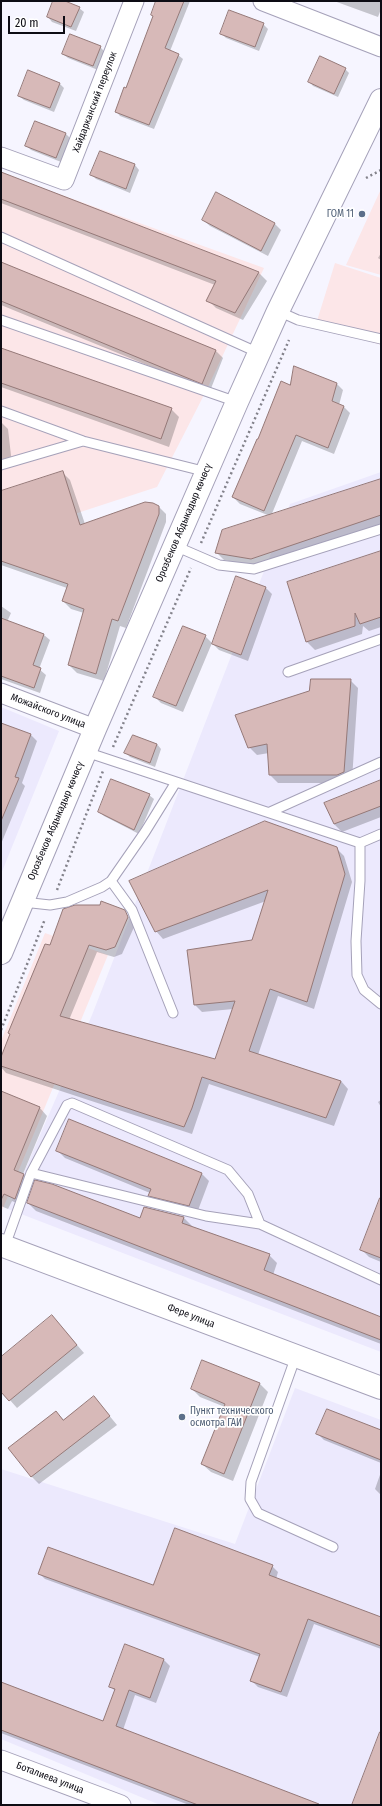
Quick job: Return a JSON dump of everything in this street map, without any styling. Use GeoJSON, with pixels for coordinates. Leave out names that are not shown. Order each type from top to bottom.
{"type":"FeatureCollection","features":[{"type":"Feature","properties":{"kind":"street","name":"Хайдарканский переулок"},"geometry":{"type":"LineString","coordinates":[[1,157],[64,180],[134,1]]}},
{"type":"Feature","properties":{"kind":"street"},"geometry":{"type":"LineString","coordinates":[[263,1],[381,47]]}},
{"type":"Feature","properties":{"kind":"street","name":"Орозбеков Абдыкадыр көчөсү"},"geometry":{"type":"LineString","coordinates":[[1,953],[21,902],[95,729],[237,402],[278,311],[372,127],[381,100]]}},
{"type":"Feature","properties":{"kind":"street","name":"Можайского улица"},"geometry":{"type":"LineString","coordinates":[[1,693],[95,729]]}},
{"type":"Feature","properties":{"kind":"street","name":"Фере улица"},"geometry":{"type":"LineString","coordinates":[[3,1245],[381,1388]]}},
{"type":"Feature","properties":{"kind":"street","name":"Боталиева улица"},"geometry":{"type":"LineString","coordinates":[[1,1760],[121,1805]]}},
{"type":"Feature","properties":{"kind":"lane"},"geometry":{"type":"LineString","coordinates":[[1,237],[259,353]]}},
{"type":"Feature","properties":{"kind":"lane"},"geometry":{"type":"LineString","coordinates":[[278,311],[298,320],[381,339]]}},
{"type":"Feature","properties":{"kind":"lane"},"geometry":{"type":"LineString","coordinates":[[1,320],[237,402]]}},
{"type":"Feature","properties":{"kind":"lane"},"geometry":{"type":"LineString","coordinates":[[1,411],[83,441],[207,472]]}},
{"type":"Feature","properties":{"kind":"lane"},"geometry":{"type":"LineString","coordinates":[[1,465],[83,441]]}},
{"type":"Feature","properties":{"kind":"lane"},"geometry":{"type":"LineString","coordinates":[[175,546],[219,565],[254,569],[381,529]]}},
{"type":"Feature","properties":{"kind":"lane"},"geometry":{"type":"LineString","coordinates":[[288,672],[381,639]]}},
{"type":"Feature","properties":{"kind":"lane"},"geometry":{"type":"LineString","coordinates":[[86,752],[360,843],[381,834]]}},
{"type":"Feature","properties":{"kind":"lane"},"geometry":{"type":"LineString","coordinates":[[270,812],[381,762]]}},
{"type":"Feature","properties":{"kind":"lane"},"geometry":{"type":"LineString","coordinates":[[21,902],[50,905],[67,902],[102,887],[111,881],[145,832],[176,782]]}},
{"type":"Feature","properties":{"kind":"lane"},"geometry":{"type":"LineString","coordinates":[[360,843],[360,881],[356,941],[357,975],[364,990],[381,1004]]}},
{"type":"Feature","properties":{"kind":"lane"},"geometry":{"type":"LineString","coordinates":[[111,881],[132,910],[173,1013]]}},
{"type":"Feature","properties":{"kind":"lane"},"geometry":{"type":"LineString","coordinates":[[3,1245],[31,1173],[67,1105],[72,1103],[228,1170],[248,1194],[260,1224]]}},
{"type":"Feature","properties":{"kind":"lane"},"geometry":{"type":"LineString","coordinates":[[31,1173],[206,1216],[260,1224],[381,1280]]}},
{"type":"Feature","properties":{"kind":"lane"},"geometry":{"type":"LineString","coordinates":[[296,1356],[251,1482],[250,1499],[258,1513],[333,1547]]}},
{"type":"Feature","properties":{"kind":"path"},"geometry":{"type":"LineString","coordinates":[[361,180],[381,170]]}},
{"type":"Feature","properties":{"kind":"path"},"geometry":{"type":"LineString","coordinates":[[1,1030],[107,760],[298,320]]}},
{"type":"Feature","properties":{"kind":"shaded area"},"geometry":{"type":"Polygon","coordinates":[[[1,173],[264,268],[206,391],[157,487],[1,538],[1,173]]]}},
{"type":"Feature","properties":{"kind":"shaded area"},"geometry":{"type":"Polygon","coordinates":[[[381,189],[381,275],[346,265],[381,189]]]}},
{"type":"Feature","properties":{"kind":"shaded area"},"geometry":{"type":"Polygon","coordinates":[[[335,263],[381,278],[381,345],[316,324],[335,263]]]}},
{"type":"Feature","properties":{"kind":"shaded area"},"geometry":{"type":"Polygon","coordinates":[[[381,472],[381,1352],[8,1209],[92,1015],[290,504],[381,472]]]}},
{"type":"Feature","properties":{"kind":"shaded area"},"geometry":{"type":"Polygon","coordinates":[[[1,707],[59,731],[1,874],[1,707]]]}},
{"type":"Feature","properties":{"kind":"shaded area"},"geometry":{"type":"Polygon","coordinates":[[[45,933],[108,955],[1,1213],[1,1041],[45,933]]]}},
{"type":"Feature","properties":{"kind":"shaded area"},"geometry":{"type":"Polygon","coordinates":[[[295,1388],[381,1420],[381,1805],[160,1805],[1,1739],[1,1469],[235,1544],[295,1388]]]}},
{"type":"Feature","properties":{"kind":"building"},"geometry":{"type":"Polygon","coordinates":[[[53,1],[65,1],[80,7],[71,27],[47,17],[53,1]]]}},
{"type":"Feature","properties":{"kind":"building"},"geometry":{"type":"Polygon","coordinates":[[[156,1],[184,1],[165,48],[179,54],[149,125],[115,112],[124,87],[126,88],[153,16],[151,15],[156,1]]]}},
{"type":"Feature","properties":{"kind":"building"},"geometry":{"type":"Polygon","coordinates":[[[229,10],[264,23],[255,47],[220,34],[229,10]]]}},
{"type":"Feature","properties":{"kind":"building"},"geometry":{"type":"Polygon","coordinates":[[[70,34],[101,46],[93,66],[62,54],[70,34]]]}},
{"type":"Feature","properties":{"kind":"building"},"geometry":{"type":"Polygon","coordinates":[[[320,56],[346,68],[334,94],[308,82],[320,56]]]}},
{"type":"Feature","properties":{"kind":"building"},"geometry":{"type":"Polygon","coordinates":[[[28,70],[60,83],[50,108],[18,96],[28,70]]]}},
{"type":"Feature","properties":{"kind":"building"},"geometry":{"type":"Polygon","coordinates":[[[35,121],[66,133],[56,158],[25,146],[35,121]]]}},
{"type":"Feature","properties":{"kind":"building"},"geometry":{"type":"Polygon","coordinates":[[[100,151],[135,164],[126,189],[90,175],[100,151]]]}},
{"type":"Feature","properties":{"kind":"building"},"geometry":{"type":"Polygon","coordinates":[[[1,172],[259,272],[235,313],[206,301],[216,281],[1,199],[1,172]]]}},
{"type":"Feature","properties":{"kind":"building"},"geometry":{"type":"Polygon","coordinates":[[[216,192],[275,223],[261,251],[202,220],[216,192]]]}},
{"type":"Feature","properties":{"kind":"building"},"geometry":{"type":"Polygon","coordinates":[[[1,262],[216,350],[202,384],[1,301],[1,262]]]}},
{"type":"Feature","properties":{"kind":"building"},"geometry":{"type":"Polygon","coordinates":[[[1,348],[172,408],[161,439],[1,383],[1,348]]]}},
{"type":"Feature","properties":{"kind":"building"},"geometry":{"type":"Polygon","coordinates":[[[294,366],[337,383],[332,401],[344,406],[328,448],[296,435],[264,511],[232,497],[258,439],[281,381],[290,385],[294,366]]]}},
{"type":"Feature","properties":{"kind":"building"},"geometry":{"type":"Polygon","coordinates":[[[63,471],[80,525],[145,502],[153,503],[159,506],[159,514],[118,621],[112,619],[96,674],[68,665],[84,609],[62,601],[68,584],[1,561],[1,491],[63,471]]]}},
{"type":"Feature","properties":{"kind":"building"},"geometry":{"type":"Polygon","coordinates":[[[381,479],[381,515],[251,559],[215,553],[222,530],[381,479]]]}},
{"type":"Feature","properties":{"kind":"building"},"geometry":{"type":"Polygon","coordinates":[[[381,551],[381,617],[360,624],[355,613],[355,626],[306,642],[287,582],[381,551]]]}},
{"type":"Feature","properties":{"kind":"building"},"geometry":{"type":"Polygon","coordinates":[[[236,576],[266,587],[241,655],[212,644],[236,576]]]}},
{"type":"Feature","properties":{"kind":"building"},"geometry":{"type":"Polygon","coordinates":[[[1,618],[44,634],[33,665],[41,668],[34,688],[1,676],[1,618]]]}},
{"type":"Feature","properties":{"kind":"building"},"geometry":{"type":"Polygon","coordinates":[[[183,626],[206,635],[176,706],[153,697],[183,626]]]}},
{"type":"Feature","properties":{"kind":"building"},"geometry":{"type":"Polygon","coordinates":[[[311,679],[351,679],[344,772],[337,775],[269,775],[267,744],[248,748],[235,715],[309,691],[311,679]]]}},
{"type":"Feature","properties":{"kind":"building"},"geometry":{"type":"Polygon","coordinates":[[[1,723],[31,734],[15,777],[19,778],[1,821],[1,723]]]}},
{"type":"Feature","properties":{"kind":"building"},"geometry":{"type":"Polygon","coordinates":[[[133,735],[157,744],[150,763],[124,753],[133,735]]]}},
{"type":"Feature","properties":{"kind":"building"},"geometry":{"type":"Polygon","coordinates":[[[111,779],[150,794],[134,830],[98,812],[111,779]]]}},
{"type":"Feature","properties":{"kind":"building"},"geometry":{"type":"Polygon","coordinates":[[[381,780],[381,806],[334,824],[324,803],[381,780]]]}},
{"type":"Feature","properties":{"kind":"building"},"geometry":{"type":"Polygon","coordinates":[[[265,821],[337,847],[345,874],[307,1002],[270,989],[249,1051],[341,1081],[326,1118],[202,1077],[184,1127],[1,1066],[1,1057],[10,1034],[8,1033],[45,944],[50,945],[63,909],[75,905],[100,905],[101,901],[125,910],[128,917],[115,947],[106,950],[89,945],[60,1016],[215,1059],[235,1001],[194,1005],[187,950],[252,940],[268,890],[155,932],[129,881],[265,821]]]}},
{"type":"Feature","properties":{"kind":"building"},"geometry":{"type":"Polygon","coordinates":[[[1,1091],[40,1107],[14,1170],[24,1174],[15,1199],[4,1194],[1,1200],[1,1091]]]}},
{"type":"Feature","properties":{"kind":"building"},"geometry":{"type":"Polygon","coordinates":[[[69,1119],[202,1173],[189,1206],[148,1196],[151,1189],[56,1151],[69,1119]]]}},
{"type":"Feature","properties":{"kind":"building"},"geometry":{"type":"Polygon","coordinates":[[[35,1180],[52,1184],[140,1218],[144,1207],[184,1217],[182,1223],[270,1254],[264,1270],[381,1317],[381,1340],[27,1203],[35,1180]]]}},
{"type":"Feature","properties":{"kind":"building"},"geometry":{"type":"Polygon","coordinates":[[[381,1198],[381,1258],[360,1250],[381,1198]]]}},
{"type":"Feature","properties":{"kind":"building"},"geometry":{"type":"Polygon","coordinates":[[[52,1315],[77,1345],[9,1401],[1,1392],[1,1357],[52,1315]]]}},
{"type":"Feature","properties":{"kind":"building"},"geometry":{"type":"Polygon","coordinates":[[[202,1360],[260,1383],[224,1474],[201,1464],[225,1404],[191,1389],[202,1360]]]}},
{"type":"Feature","properties":{"kind":"building"},"geometry":{"type":"Polygon","coordinates":[[[94,1396],[110,1416],[31,1477],[8,1448],[56,1411],[63,1420],[94,1396]]]}},
{"type":"Feature","properties":{"kind":"building"},"geometry":{"type":"Polygon","coordinates":[[[327,1409],[381,1430],[381,1460],[316,1434],[327,1409]]]}},
{"type":"Feature","properties":{"kind":"building"},"geometry":{"type":"Polygon","coordinates":[[[175,1528],[273,1565],[269,1575],[381,1617],[381,1646],[308,1619],[281,1692],[250,1681],[260,1654],[38,1574],[48,1547],[153,1585],[175,1528]]]}},
{"type":"Feature","properties":{"kind":"building"},"geometry":{"type":"Polygon","coordinates":[[[125,1644],[164,1659],[150,1698],[129,1690],[116,1726],[319,1804],[198,1805],[1,1730],[1,1682],[103,1721],[115,1689],[109,1687],[125,1644]]]}},
{"type":"Feature","properties":{"kind":"building"},"geometry":{"type":"Polygon","coordinates":[[[380,1732],[381,1805],[352,1805],[380,1732]]]}},
{"type":"Feature","properties":{"kind":"place","name":"ГОМ 11"},"geometry":{"type":"Point","coordinates":[362,214]}},
{"type":"Feature","properties":{"kind":"place","name":"Пункт технического осмотра ГАИ"},"geometry":{"type":"Point","coordinates":[182,1417]}}]}
